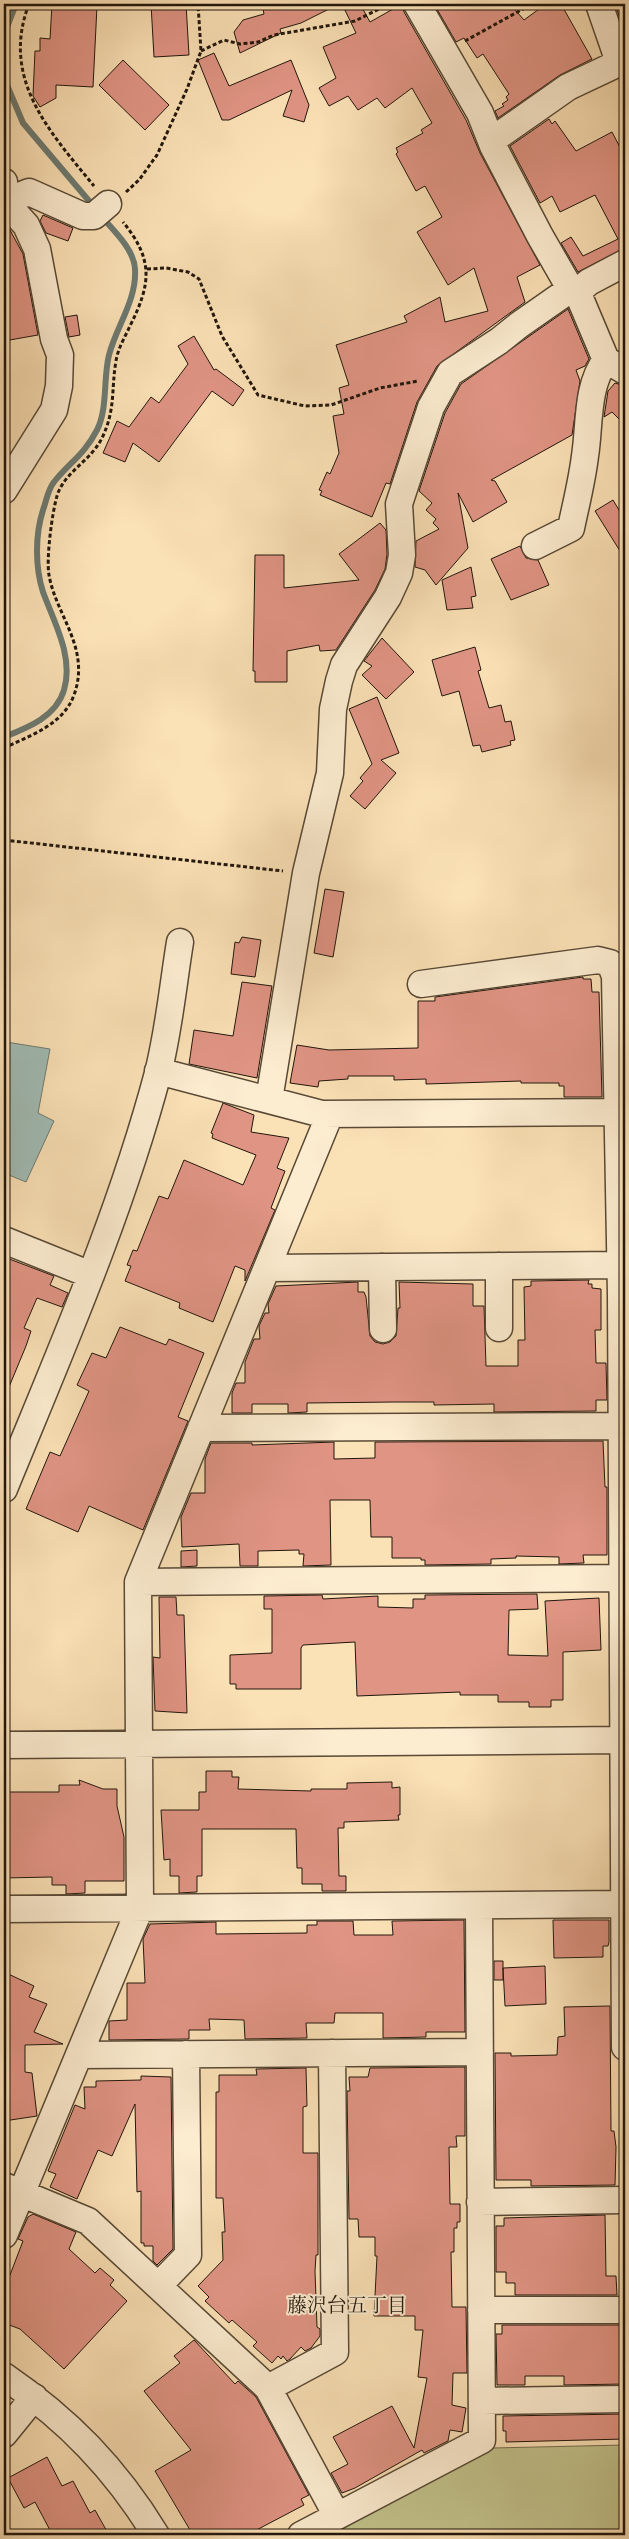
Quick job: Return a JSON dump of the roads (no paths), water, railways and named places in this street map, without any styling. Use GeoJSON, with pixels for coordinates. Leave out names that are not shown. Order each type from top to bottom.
{"type":"FeatureCollection","features":[{"type":"Feature","properties":{"kind":"street"},"geometry":{"type":"LineString","coordinates":[[417,4],[480,113],[490,141],[540,236],[574,290],[616,366],[597,372],[586,435],[581,488],[571,528],[536,546]]}},
{"type":"Feature","properties":{"kind":"street"},"geometry":{"type":"LineString","coordinates":[[490,141],[568,87],[622,61],[599,4]]}},
{"type":"Feature","properties":{"kind":"street"},"geometry":{"type":"LineString","coordinates":[[4,490],[54,410],[59,386],[60,355],[54,339],[37,249],[26,225],[4,196],[29,192],[83,216],[94,216],[109,206]]}},
{"type":"Feature","properties":{"kind":"street"},"geometry":{"type":"LineString","coordinates":[[269,1100],[306,874],[330,773],[333,709],[339,681],[344,665],[388,597],[399,573],[402,555],[399,504],[431,407],[450,373],[499,342],[518,325],[574,290],[625,263]]}},
{"type":"Feature","properties":{"kind":"street"},"geometry":{"type":"LineString","coordinates":[[4,1489],[91,1275],[120,1195],[158,1071],[180,942]]}},
{"type":"Feature","properties":{"kind":"street"},"geometry":{"type":"LineString","coordinates":[[421,984],[598,960],[610,963],[615,976],[621,1112],[620,1264],[623,1295],[621,1426],[624,1578],[625,2047]]}},
{"type":"Feature","properties":{"kind":"street"},"geometry":{"type":"LineString","coordinates":[[158,1071],[322,1114],[621,1112]]}},
{"type":"Feature","properties":{"kind":"street"},"geometry":{"type":"LineString","coordinates":[[4,2235],[12,2190],[78,2055],[140,1908],[138,1582],[330,1114]]}},
{"type":"Feature","properties":{"kind":"street"},"geometry":{"type":"LineString","coordinates":[[4,1240],[91,1275]]}},
{"type":"Feature","properties":{"kind":"street"},"geometry":{"type":"LineString","coordinates":[[267,1268],[620,1264]]}},
{"type":"Feature","properties":{"kind":"street"},"geometry":{"type":"LineString","coordinates":[[499,1266],[500,1328]]}},
{"type":"Feature","properties":{"kind":"street"},"geometry":{"type":"LineString","coordinates":[[382,1267],[383,1329]]}},
{"type":"Feature","properties":{"kind":"street"},"geometry":{"type":"LineString","coordinates":[[201,1428],[621,1426]]}},
{"type":"Feature","properties":{"kind":"street"},"geometry":{"type":"LineString","coordinates":[[138,1582],[624,1578]]}},
{"type":"Feature","properties":{"kind":"street"},"geometry":{"type":"LineString","coordinates":[[4,1746],[625,1740]]}},
{"type":"Feature","properties":{"kind":"street"},"geometry":{"type":"LineString","coordinates":[[4,1909],[624,1904]]}},
{"type":"Feature","properties":{"kind":"street"},"geometry":{"type":"LineString","coordinates":[[301,2535],[482,2440],[479,1906]]}},
{"type":"Feature","properties":{"kind":"street"},"geometry":{"type":"LineString","coordinates":[[78,2055],[480,2052]]}},
{"type":"Feature","properties":{"kind":"street"},"geometry":{"type":"LineString","coordinates":[[268,2388],[335,2352],[332,2053]]}},
{"type":"Feature","properties":{"kind":"street"},"geometry":{"type":"LineString","coordinates":[[158,2286],[188,2255],[186,2054]]}},
{"type":"Feature","properties":{"kind":"street"},"geometry":{"type":"LineString","coordinates":[[12,2190],[88,2221],[268,2388],[338,2516]]}},
{"type":"Feature","properties":{"kind":"street"},"geometry":{"type":"LineString","coordinates":[[480,2202],[625,2200]]}},
{"type":"Feature","properties":{"kind":"street"},"geometry":{"type":"LineString","coordinates":[[481,2310],[625,2310]]}},
{"type":"Feature","properties":{"kind":"street"},"geometry":{"type":"LineString","coordinates":[[4,2376],[34,2397],[95,2452],[134,2499],[156,2535]]}},
{"type":"Feature","properties":{"kind":"street"},"geometry":{"type":"LineString","coordinates":[[4,2434],[34,2397]]}},
{"type":"Feature","properties":{"kind":"street"},"geometry":{"type":"LineString","coordinates":[[482,2401],[625,2399]]}},
{"type":"Feature","properties":{"kind":"water"},"geometry":{"type":"Polygon","coordinates":[[[6,1042],[50,1049],[38,1113],[54,1121],[26,1182],[4,1173],[4,1051],[6,1042]]]}},
{"type":"Feature","properties":{"kind":"waterway"},"geometry":{"type":"LineString","coordinates":[[4,35],[16,4]]}},
{"type":"Feature","properties":{"kind":"waterway"},"geometry":{"type":"LineString","coordinates":[[4,78],[23,123],[95,208]]}},
{"type":"Feature","properties":{"kind":"waterway"},"geometry":{"type":"LineString","coordinates":[[4,737],[22,730],[48,714],[60,699],[64,690],[66,678],[65,652],[40,582],[37,562],[38,530],[47,496],[52,485],[87,446],[97,430],[103,412],[109,355],[133,292],[135,280],[134,262],[131,254],[122,240],[101,216]]}},
{"type":"Feature","properties":{"kind":"district","name":"藤沢台五丁目"},"geometry":{"type":"Point","coordinates":[347,2305]}}]}
